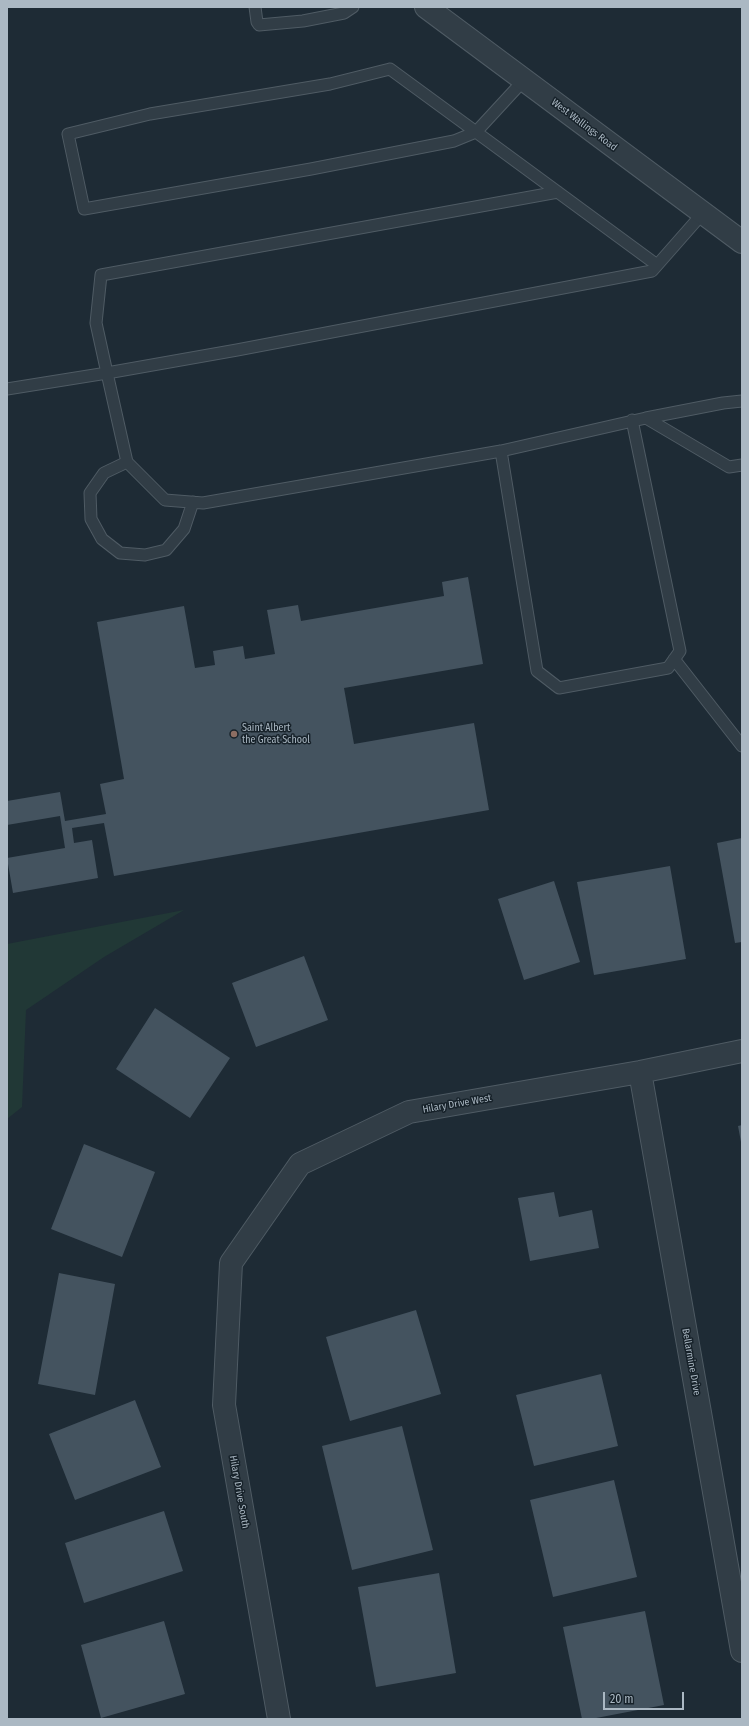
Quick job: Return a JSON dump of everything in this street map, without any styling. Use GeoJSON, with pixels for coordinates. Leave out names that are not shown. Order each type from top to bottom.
{"type":"FeatureCollection","features":[{"type":"Feature","properties":{"kind":"street","name":"West Wallings Road"},"geometry":{"type":"LineString","coordinates":[[426,7],[742,242]]}},
{"type":"Feature","properties":{"kind":"street","name":"Hilary Drive West"},"geometry":{"type":"LineString","coordinates":[[231,1263],[300,1164],[409,1112],[640,1072],[742,1051]]}},
{"type":"Feature","properties":{"kind":"street","name":"Bellarmine Drive"},"geometry":{"type":"LineString","coordinates":[[640,1072],[742,1651]]}},
{"type":"Feature","properties":{"kind":"street","name":"Hilary Drive South"},"geometry":{"type":"LineString","coordinates":[[231,1263],[224,1405],[279,1719]]}},
{"type":"Feature","properties":{"kind":"lane"},"geometry":{"type":"LineString","coordinates":[[255,7],[257,22],[260,25],[302,21],[344,13],[353,7]]}},
{"type":"Feature","properties":{"kind":"lane"},"geometry":{"type":"LineString","coordinates":[[524,80],[476,132],[454,141],[326,166],[84,209],[68,134],[150,114],[330,84],[390,69],[476,132],[558,192],[657,265]]}},
{"type":"Feature","properties":{"kind":"lane"},"geometry":{"type":"LineString","coordinates":[[558,192],[101,275],[96,323],[127,462],[165,500],[203,503],[501,451],[632,420],[723,403],[742,401]]}},
{"type":"Feature","properties":{"kind":"lane"},"geometry":{"type":"LineString","coordinates":[[7,389],[107,372],[652,271],[703,213]]}},
{"type":"Feature","properties":{"kind":"lane"},"geometry":{"type":"LineString","coordinates":[[646,418],[729,467],[742,466]]}},
{"type":"Feature","properties":{"kind":"lane"},"geometry":{"type":"LineString","coordinates":[[501,451],[537,671],[559,688],[668,668],[680,651],[632,420]]}},
{"type":"Feature","properties":{"kind":"lane"},"geometry":{"type":"LineString","coordinates":[[127,462],[104,473],[90,493],[91,520],[102,539],[120,553],[145,555],[166,550],[184,529],[193,502]]}},
{"type":"Feature","properties":{"kind":"lane"},"geometry":{"type":"LineString","coordinates":[[674,659],[742,746]]}},
{"type":"Feature","properties":{"kind":"green space"},"geometry":{"type":"Polygon","coordinates":[[[184,910],[104,957],[26,1010],[22,1107],[7,1119],[7,944],[184,910]]]}},
{"type":"Feature","properties":{"kind":"building","name":"Saint Albert the Great School"},"geometry":{"type":"Polygon","coordinates":[[[468,577],[483,664],[344,688],[354,744],[474,723],[489,810],[114,876],[104,823],[72,828],[74,843],[92,840],[98,878],[13,893],[7,858],[65,848],[60,816],[7,825],[7,801],[60,792],[65,821],[106,814],[100,784],[124,779],[97,622],[184,606],[195,668],[215,665],[213,651],[243,646],[245,659],[275,654],[267,610],[298,605],[301,621],[444,596],[442,582],[468,577]]]}},
{"type":"Feature","properties":{"kind":"building"},"geometry":{"type":"Polygon","coordinates":[[[742,838],[742,942],[735,943],[717,843],[742,838]]]}},
{"type":"Feature","properties":{"kind":"building"},"geometry":{"type":"Polygon","coordinates":[[[670,866],[686,959],[594,975],[577,882],[670,866]]]}},
{"type":"Feature","properties":{"kind":"building"},"geometry":{"type":"Polygon","coordinates":[[[554,881],[580,962],[524,980],[498,899],[554,881]]]}},
{"type":"Feature","properties":{"kind":"building"},"geometry":{"type":"Polygon","coordinates":[[[304,956],[328,1020],[256,1047],[232,983],[304,956]]]}},
{"type":"Feature","properties":{"kind":"building"},"geometry":{"type":"Polygon","coordinates":[[[155,1008],[230,1058],[190,1118],[116,1069],[155,1008]]]}},
{"type":"Feature","properties":{"kind":"building"},"geometry":{"type":"Polygon","coordinates":[[[742,1125],[742,1142],[741,1142],[738,1126],[742,1125]]]}},
{"type":"Feature","properties":{"kind":"building"},"geometry":{"type":"Polygon","coordinates":[[[84,1144],[155,1172],[122,1257],[51,1229],[84,1144]]]}},
{"type":"Feature","properties":{"kind":"building"},"geometry":{"type":"Polygon","coordinates":[[[554,1192],[559,1217],[592,1210],[599,1248],[530,1261],[518,1198],[554,1192]]]}},
{"type":"Feature","properties":{"kind":"building"},"geometry":{"type":"Polygon","coordinates":[[[59,1273],[115,1284],[95,1395],[38,1384],[59,1273]]]}},
{"type":"Feature","properties":{"kind":"building"},"geometry":{"type":"Polygon","coordinates":[[[416,1310],[441,1394],[350,1421],[326,1337],[416,1310]]]}},
{"type":"Feature","properties":{"kind":"building"},"geometry":{"type":"Polygon","coordinates":[[[601,1374],[618,1446],[534,1466],[516,1395],[601,1374]]]}},
{"type":"Feature","properties":{"kind":"building"},"geometry":{"type":"Polygon","coordinates":[[[135,1400],[161,1467],[75,1500],[49,1434],[135,1400]]]}},
{"type":"Feature","properties":{"kind":"building"},"geometry":{"type":"Polygon","coordinates":[[[402,1426],[433,1550],[352,1570],[322,1446],[402,1426]]]}},
{"type":"Feature","properties":{"kind":"building"},"geometry":{"type":"Polygon","coordinates":[[[614,1480],[637,1577],[553,1597],[530,1500],[614,1480]]]}},
{"type":"Feature","properties":{"kind":"building"},"geometry":{"type":"Polygon","coordinates":[[[164,1511],[183,1571],[84,1603],[65,1543],[164,1511]]]}},
{"type":"Feature","properties":{"kind":"building"},"geometry":{"type":"Polygon","coordinates":[[[439,1573],[456,1673],[376,1687],[358,1587],[439,1573]]]}},
{"type":"Feature","properties":{"kind":"building"},"geometry":{"type":"Polygon","coordinates":[[[645,1611],[664,1705],[591,1719],[582,1719],[563,1627],[645,1611]]]}},
{"type":"Feature","properties":{"kind":"building"},"geometry":{"type":"Polygon","coordinates":[[[164,1621],[185,1694],[101,1718],[81,1645],[164,1621]]]}},
{"type":"Feature","properties":{"kind":"place","name":"Saint Albert the Great School"},"geometry":{"type":"Point","coordinates":[234,734]}}]}
